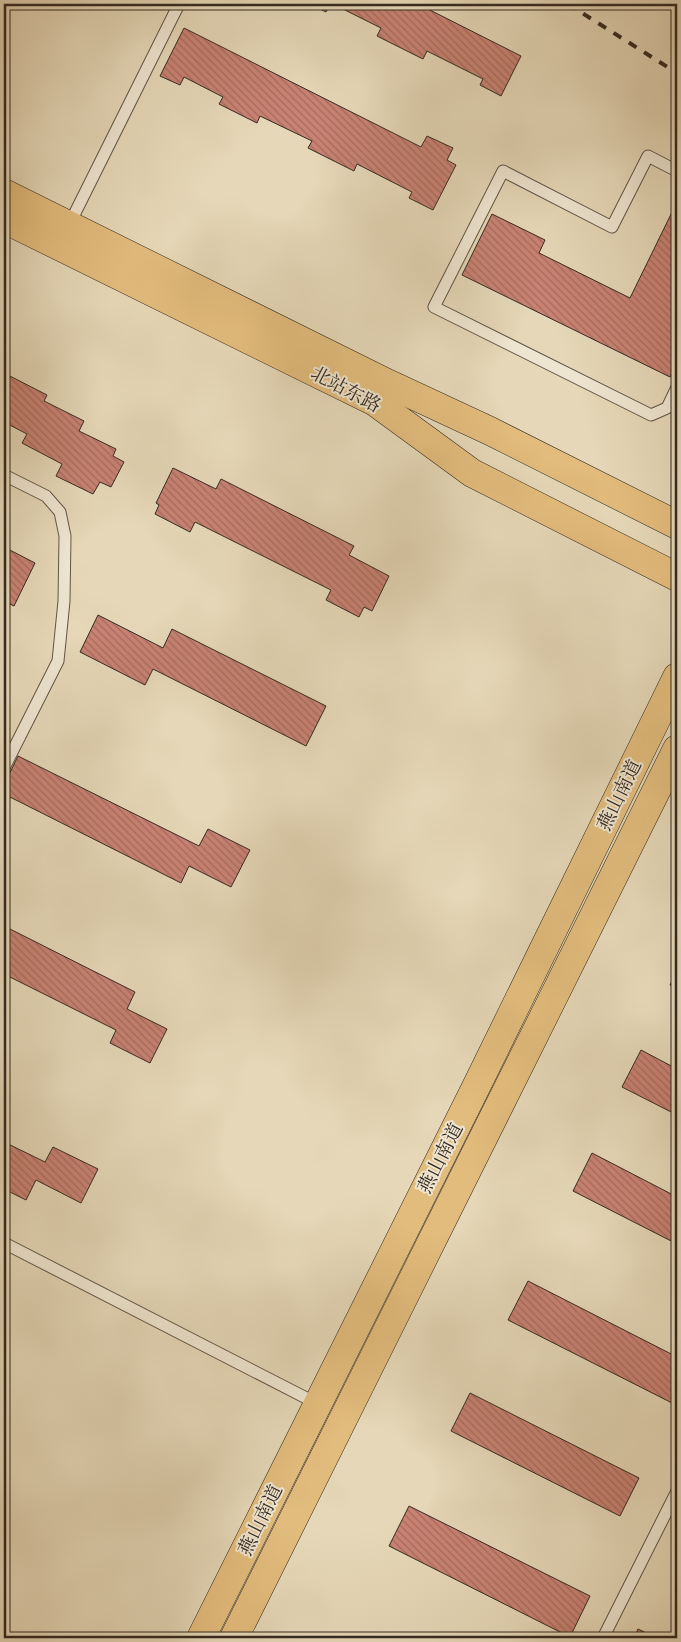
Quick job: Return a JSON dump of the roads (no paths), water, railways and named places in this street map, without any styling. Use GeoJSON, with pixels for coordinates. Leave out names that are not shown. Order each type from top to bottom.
{"type":"FeatureCollection","features":[{"type":"Feature","properties":{"kind":"main road","name":"北站东路"},"geometry":{"type":"LineString","coordinates":[[4,193],[386,383],[490,431],[677,525]]}},
{"type":"Feature","properties":{"kind":"main road","name":"北站东路"},"geometry":{"type":"LineString","coordinates":[[4,219],[375,402],[472,473],[677,576]]}},
{"type":"Feature","properties":{"kind":"main road","name":"燕山南道"},"geometry":{"type":"LineString","coordinates":[[201,1638],[472,1096],[677,677]]}},
{"type":"Feature","properties":{"kind":"main road","name":"燕山南道"},"geometry":{"type":"LineString","coordinates":[[234,1638],[677,749]]}},
{"type":"Feature","properties":{"kind":"lane"},"geometry":{"type":"LineString","coordinates":[[69,225],[179,4]]}},
{"type":"Feature","properties":{"kind":"lane"},"geometry":{"type":"LineString","coordinates":[[677,171],[648,156],[612,227],[502,172],[434,307],[651,415],[667,408],[677,387]]}},
{"type":"Feature","properties":{"kind":"lane"},"geometry":{"type":"LineString","coordinates":[[4,475],[46,496],[60,512],[65,536],[64,602],[58,661],[4,768]]}},
{"type":"Feature","properties":{"kind":"lane"},"geometry":{"type":"LineString","coordinates":[[4,1243],[318,1404]]}},
{"type":"Feature","properties":{"kind":"lane"},"geometry":{"type":"LineString","coordinates":[[603,1638],[677,1491]]}},
{"type":"Feature","properties":{"kind":"railway"},"geometry":{"type":"LineString","coordinates":[[568,4],[677,73]]}}]}
